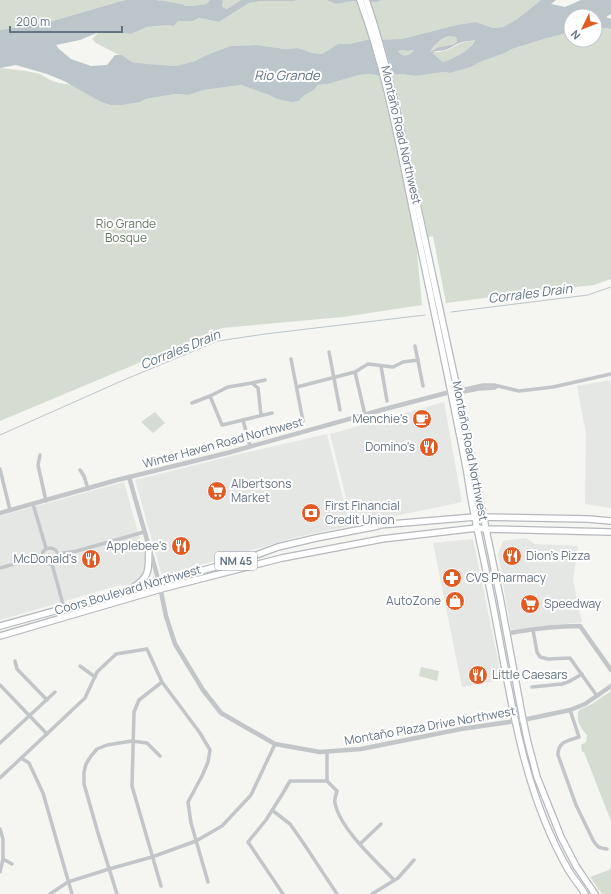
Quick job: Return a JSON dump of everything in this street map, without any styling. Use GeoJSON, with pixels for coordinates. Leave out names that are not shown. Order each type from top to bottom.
{"type":"FeatureCollection","features":[{"type":"Feature","properties":{"kind":"main road","name":"Montaño Road Northwest"},"geometry":{"type":"LineString","coordinates":[[360,0],[379,59],[456,383],[523,720],[537,777],[561,837],[576,866],[595,894]]}},
{"type":"Feature","properties":{"kind":"main road","name":"Montaño Road Northwest"},"geometry":{"type":"LineString","coordinates":[[366,0],[384,58],[395,102],[515,721],[529,779],[553,840],[569,871],[585,894]]}},
{"type":"Feature","properties":{"kind":"main road","name":"Coors Boulevard Northwest"},"geometry":{"type":"LineString","coordinates":[[0,626],[251,557],[278,547],[379,525],[475,517],[588,518],[611,521]]}},
{"type":"Feature","properties":{"kind":"main road","name":"Coors Boulevard Northwest"},"geometry":{"type":"LineString","coordinates":[[0,636],[161,589],[282,558],[382,539],[477,528],[611,532]]}},
{"type":"Feature","properties":{"kind":"main road"},"geometry":{"type":"LineString","coordinates":[[131,590],[142,582],[147,573],[149,566],[149,547]]}},
{"type":"Feature","properties":{"kind":"street"},"geometry":{"type":"LineString","coordinates":[[415,346],[423,386]]}},
{"type":"Feature","properties":{"kind":"street"},"geometry":{"type":"LineString","coordinates":[[328,352],[340,410]]}},
{"type":"Feature","properties":{"kind":"street"},"geometry":{"type":"LineString","coordinates":[[291,359],[303,421]]}},
{"type":"Feature","properties":{"kind":"street"},"geometry":{"type":"LineString","coordinates":[[444,359],[449,370],[454,389],[458,393],[495,388],[497,386]]}},
{"type":"Feature","properties":{"kind":"street"},"geometry":{"type":"LineString","coordinates":[[297,387],[355,372],[368,364],[393,367],[403,362],[418,360]]}},
{"type":"Feature","properties":{"kind":"street"},"geometry":{"type":"LineString","coordinates":[[381,366],[387,402]]}},
{"type":"Feature","properties":{"kind":"street"},"geometry":{"type":"LineString","coordinates":[[355,372],[365,415]]}},
{"type":"Feature","properties":{"kind":"street"},"geometry":{"type":"LineString","coordinates":[[456,383],[461,388],[465,389],[483,385],[494,385],[520,391],[553,387],[611,374]]}},
{"type":"Feature","properties":{"kind":"street"},"geometry":{"type":"LineString","coordinates":[[192,403],[228,387],[265,380]]}},
{"type":"Feature","properties":{"kind":"street"},"geometry":{"type":"LineString","coordinates":[[252,383],[258,388],[261,415]]}},
{"type":"Feature","properties":{"kind":"street"},"geometry":{"type":"LineString","coordinates":[[450,392],[455,394],[460,418],[465,426]]}},
{"type":"Feature","properties":{"kind":"street","name":"Winter Haven Road Northwest"},"geometry":{"type":"LineString","coordinates":[[0,513],[129,477],[227,453],[450,392]]}},
{"type":"Feature","properties":{"kind":"street"},"geometry":{"type":"LineString","coordinates":[[210,396],[222,425],[272,412]]}},
{"type":"Feature","properties":{"kind":"street"},"geometry":{"type":"LineString","coordinates":[[243,420],[250,446]]}},
{"type":"Feature","properties":{"kind":"street"},"geometry":{"type":"LineString","coordinates":[[40,455],[38,465],[46,500]]}},
{"type":"Feature","properties":{"kind":"street"},"geometry":{"type":"LineString","coordinates":[[0,469],[2,484],[10,510]]}},
{"type":"Feature","properties":{"kind":"street"},"geometry":{"type":"LineString","coordinates":[[80,470],[84,476],[88,489]]}},
{"type":"Feature","properties":{"kind":"street","name":"Montaño Plaza Drive Northwest"},"geometry":{"type":"LineString","coordinates":[[129,477],[161,589],[166,616],[175,644],[203,690],[221,713],[275,744],[320,752],[361,749],[461,729],[523,720],[570,710],[585,704],[611,686]]}},
{"type":"Feature","properties":{"kind":"street"},"geometry":{"type":"LineString","coordinates":[[33,504],[46,548],[42,556],[45,562],[52,564],[57,560],[58,552],[54,548],[46,548]]}},
{"type":"Feature","properties":{"kind":"street"},"geometry":{"type":"LineString","coordinates":[[58,554],[77,551],[144,532]]}},
{"type":"Feature","properties":{"kind":"street"},"geometry":{"type":"LineString","coordinates":[[0,568],[42,556]]}},
{"type":"Feature","properties":{"kind":"street"},"geometry":{"type":"LineString","coordinates":[[52,564],[64,608]]}},
{"type":"Feature","properties":{"kind":"street"},"geometry":{"type":"LineString","coordinates":[[498,635],[580,626],[611,670]]}},
{"type":"Feature","properties":{"kind":"street"},"geometry":{"type":"LineString","coordinates":[[534,630],[537,652],[540,658],[570,658],[597,696]]}},
{"type":"Feature","properties":{"kind":"street"},"geometry":{"type":"LineString","coordinates":[[0,778],[85,698],[98,672],[116,654],[147,649],[162,682],[200,733],[210,750],[208,762],[188,802],[191,823],[208,882]]}},
{"type":"Feature","properties":{"kind":"street"},"geometry":{"type":"LineString","coordinates":[[15,661],[17,668],[47,700]]}},
{"type":"Feature","properties":{"kind":"street"},"geometry":{"type":"LineString","coordinates":[[80,666],[95,677]]}},
{"type":"Feature","properties":{"kind":"street"},"geometry":{"type":"LineString","coordinates":[[532,687],[562,684],[582,674]]}},
{"type":"Feature","properties":{"kind":"street"},"geometry":{"type":"LineString","coordinates":[[161,886],[132,786],[132,741],[134,712],[139,700],[162,682]]}},
{"type":"Feature","properties":{"kind":"street"},"geometry":{"type":"LineString","coordinates":[[0,685],[47,734]]}},
{"type":"Feature","properties":{"kind":"street"},"geometry":{"type":"LineString","coordinates":[[0,743],[55,692]]}},
{"type":"Feature","properties":{"kind":"street"},"geometry":{"type":"LineString","coordinates":[[570,710],[579,737],[563,742],[558,750],[558,755],[576,805],[593,840],[600,848],[607,849]]}},
{"type":"Feature","properties":{"kind":"street"},"geometry":{"type":"LineString","coordinates":[[117,894],[84,784],[86,764],[97,749],[107,745],[132,741],[147,744],[160,756]]}},
{"type":"Feature","properties":{"kind":"street"},"geometry":{"type":"LineString","coordinates":[[50,894],[68,882],[196,842],[222,826],[251,795],[275,744]]}},
{"type":"Feature","properties":{"kind":"street"},"geometry":{"type":"LineString","coordinates":[[327,752],[327,781],[337,791],[334,802],[342,821],[360,844],[394,880]]}},
{"type":"Feature","properties":{"kind":"street"},"geometry":{"type":"LineString","coordinates":[[21,758],[29,763],[42,793],[72,894]]}},
{"type":"Feature","properties":{"kind":"street"},"geometry":{"type":"LineString","coordinates":[[283,894],[248,842],[266,820],[290,781],[327,781]]}},
{"type":"Feature","properties":{"kind":"street"},"geometry":{"type":"LineString","coordinates":[[272,810],[290,824],[337,894]]}},
{"type":"Feature","properties":{"kind":"street"},"geometry":{"type":"LineString","coordinates":[[360,844],[381,824]]}},
{"type":"Feature","properties":{"kind":"street"},"geometry":{"type":"LineString","coordinates":[[0,829],[3,839],[3,859],[0,872]]}},
{"type":"Feature","properties":{"kind":"street"},"geometry":{"type":"LineString","coordinates":[[3,859],[12,864]]}},
{"type":"Feature","properties":{"kind":"street"},"geometry":{"type":"LineString","coordinates":[[372,894],[398,878],[414,860]]}},
{"type":"Feature","properties":{"kind":"shaded area"},"geometry":{"type":"Polygon","coordinates":[[[611,380],[611,508],[585,504],[586,434],[577,386],[611,380]]]}},
{"type":"Feature","properties":{"kind":"shaded area"},"geometry":{"type":"Polygon","coordinates":[[[444,402],[462,502],[353,525],[330,434],[444,402]]]}},
{"type":"Feature","properties":{"kind":"shaded area"},"geometry":{"type":"Polygon","coordinates":[[[327,434],[350,526],[301,536],[162,576],[135,480],[327,434]]]}},
{"type":"Feature","properties":{"kind":"shaded area"},"geometry":{"type":"Polygon","coordinates":[[[124,482],[147,564],[147,570],[137,583],[130,586],[120,585],[0,620],[0,516],[124,482]]]}},
{"type":"Feature","properties":{"kind":"shaded area"},"geometry":{"type":"Polygon","coordinates":[[[526,538],[535,544],[578,546],[573,580],[582,622],[511,630],[498,554],[503,541],[526,538]]]}},
{"type":"Feature","properties":{"kind":"shaded area"},"geometry":{"type":"Polygon","coordinates":[[[473,539],[502,680],[462,687],[433,543],[473,539]]]}},
{"type":"Feature","properties":{"kind":"green space"},"geometry":{"type":"Polygon","coordinates":[[[0,0],[125,0],[49,22],[0,30],[0,0]]]}},
{"type":"Feature","properties":{"kind":"green space"},"geometry":{"type":"Polygon","coordinates":[[[210,0],[206,4],[186,6],[182,4],[159,1],[210,0]]]}},
{"type":"Feature","properties":{"kind":"green space"},"geometry":{"type":"Polygon","coordinates":[[[223,0],[241,0],[227,9],[222,8],[223,0]]]}},
{"type":"Feature","properties":{"kind":"green space"},"geometry":{"type":"Polygon","coordinates":[[[326,0],[336,4],[354,1],[377,2],[382,0],[541,0],[517,19],[503,27],[493,28],[476,22],[456,25],[402,39],[366,40],[349,44],[338,44],[322,54],[312,53],[297,48],[285,49],[257,45],[231,46],[211,53],[195,61],[176,66],[132,62],[122,55],[119,55],[96,43],[92,39],[99,32],[131,34],[147,27],[167,25],[174,26],[178,21],[193,21],[199,18],[219,22],[249,3],[261,1],[326,0]]]}},
{"type":"Feature","properties":{"kind":"green space"},"geometry":{"type":"Polygon","coordinates":[[[603,28],[611,29],[611,279],[594,285],[446,303],[433,236],[428,237],[399,100],[392,74],[415,76],[444,72],[450,73],[471,67],[512,49],[563,34],[563,48],[603,48],[603,28]]]}},
{"type":"Feature","properties":{"kind":"green space"},"geometry":{"type":"Polygon","coordinates":[[[449,36],[456,37],[457,42],[440,47],[430,53],[433,47],[449,36]]]}},
{"type":"Feature","properties":{"kind":"green space"},"geometry":{"type":"Polygon","coordinates":[[[475,40],[473,44],[465,51],[447,61],[443,62],[432,54],[434,51],[439,52],[448,50],[461,43],[475,40]]]}},
{"type":"Feature","properties":{"kind":"green space"},"geometry":{"type":"Polygon","coordinates":[[[415,50],[411,54],[402,55],[398,51],[415,50]]]}},
{"type":"Feature","properties":{"kind":"green space","name":"Rio Grande Bosque"},"geometry":{"type":"Polygon","coordinates":[[[0,68],[40,74],[59,83],[73,85],[101,102],[110,105],[123,105],[175,94],[188,95],[204,90],[241,85],[277,99],[299,101],[303,96],[314,90],[318,85],[328,84],[359,75],[379,75],[390,119],[416,242],[422,305],[343,317],[222,328],[0,421],[0,68]]]}},
{"type":"Feature","properties":{"kind":"green space"},"geometry":{"type":"Polygon","coordinates":[[[155,412],[165,423],[153,433],[141,422],[155,412]]]}},
{"type":"Feature","properties":{"kind":"green space"},"geometry":{"type":"Polygon","coordinates":[[[421,667],[439,671],[437,681],[419,676],[421,667]]]}},
{"type":"Feature","properties":{"kind":"green space"},"geometry":{"type":"Polygon","coordinates":[[[611,691],[611,821],[584,752],[582,752],[581,745],[586,742],[587,735],[578,720],[578,713],[579,710],[592,704],[611,691]]]}},
{"type":"Feature","properties":{"kind":"green space"},"geometry":{"type":"Polygon","coordinates":[[[611,868],[611,894],[602,894],[590,877],[611,868]]]}},
{"type":"Feature","properties":{"kind":"water","name":"Rio Grande"},"geometry":{"type":"Polygon","coordinates":[[[125,0],[156,0],[192,6],[206,4],[210,0],[223,0],[222,7],[227,9],[241,0],[296,0],[261,1],[249,3],[219,22],[199,18],[193,21],[178,21],[174,26],[167,25],[147,27],[131,34],[99,32],[80,40],[56,45],[71,59],[91,66],[107,65],[115,55],[122,55],[132,62],[176,66],[195,61],[211,53],[231,46],[257,45],[285,49],[297,48],[312,53],[322,54],[338,44],[349,44],[366,40],[402,39],[456,25],[476,22],[493,28],[503,27],[517,19],[541,0],[556,0],[551,4],[565,7],[581,0],[611,0],[611,14],[606,17],[611,19],[611,29],[603,28],[603,8],[563,8],[563,34],[512,49],[471,67],[450,73],[444,72],[415,76],[402,74],[359,75],[328,84],[318,85],[314,90],[303,96],[299,101],[292,102],[277,99],[241,85],[204,90],[188,95],[175,94],[123,105],[110,105],[101,102],[64,81],[47,74],[16,65],[0,68],[0,30],[49,22],[125,0]],[[449,36],[444,38],[433,47],[430,52],[439,47],[451,45],[457,42],[456,37],[449,36]],[[475,40],[462,42],[443,51],[434,51],[433,54],[443,62],[447,61],[456,57],[470,47],[475,40]],[[414,50],[408,51],[398,51],[402,55],[406,55],[411,54],[414,50]]]}},
{"type":"Feature","properties":{"kind":"water"},"geometry":{"type":"Polygon","coordinates":[[[326,0],[382,0],[377,2],[354,1],[336,4],[326,0]]]}},
{"type":"Feature","properties":{"kind":"pier"},"geometry":{"type":"Polygon","coordinates":[[[369,38],[382,38],[393,76],[380,77],[369,38]]]}},
{"type":"Feature","properties":{"kind":"waterway","name":"Corrales Drain"},"geometry":{"type":"LineString","coordinates":[[451,312],[588,295],[611,287]]}},
{"type":"Feature","properties":{"kind":"waterway","name":"Corrales Drain"},"geometry":{"type":"LineString","coordinates":[[0,435],[126,379],[218,341],[425,315]]}},
{"type":"Feature","properties":{"kind":"place","name":"Menchie's"},"geometry":{"type":"Point","coordinates":[422,419]}},
{"type":"Feature","properties":{"kind":"place","name":"Domino's"},"geometry":{"type":"Point","coordinates":[429,447]}},
{"type":"Feature","properties":{"kind":"place","name":"Albertsons Market"},"geometry":{"type":"Point","coordinates":[217,491]}},
{"type":"Feature","properties":{"kind":"place","name":"First Financial Credit Union"},"geometry":{"type":"Point","coordinates":[311,513]}},
{"type":"Feature","properties":{"kind":"place","name":"Applebee's"},"geometry":{"type":"Point","coordinates":[181,546]}},
{"type":"Feature","properties":{"kind":"place","name":"Dion's Pizza"},"geometry":{"type":"Point","coordinates":[512,556]}},
{"type":"Feature","properties":{"kind":"place","name":"McDonald's"},"geometry":{"type":"Point","coordinates":[91,559]}},
{"type":"Feature","properties":{"kind":"place","name":"CVS Pharmacy"},"geometry":{"type":"Point","coordinates":[452,578]}},
{"type":"Feature","properties":{"kind":"place","name":"AutoZone"},"geometry":{"type":"Point","coordinates":[455,601]}},
{"type":"Feature","properties":{"kind":"place","name":"Speedway"},"geometry":{"type":"Point","coordinates":[530,604]}},
{"type":"Feature","properties":{"kind":"place","name":"Little Caesars"},"geometry":{"type":"Point","coordinates":[478,675]}}]}
